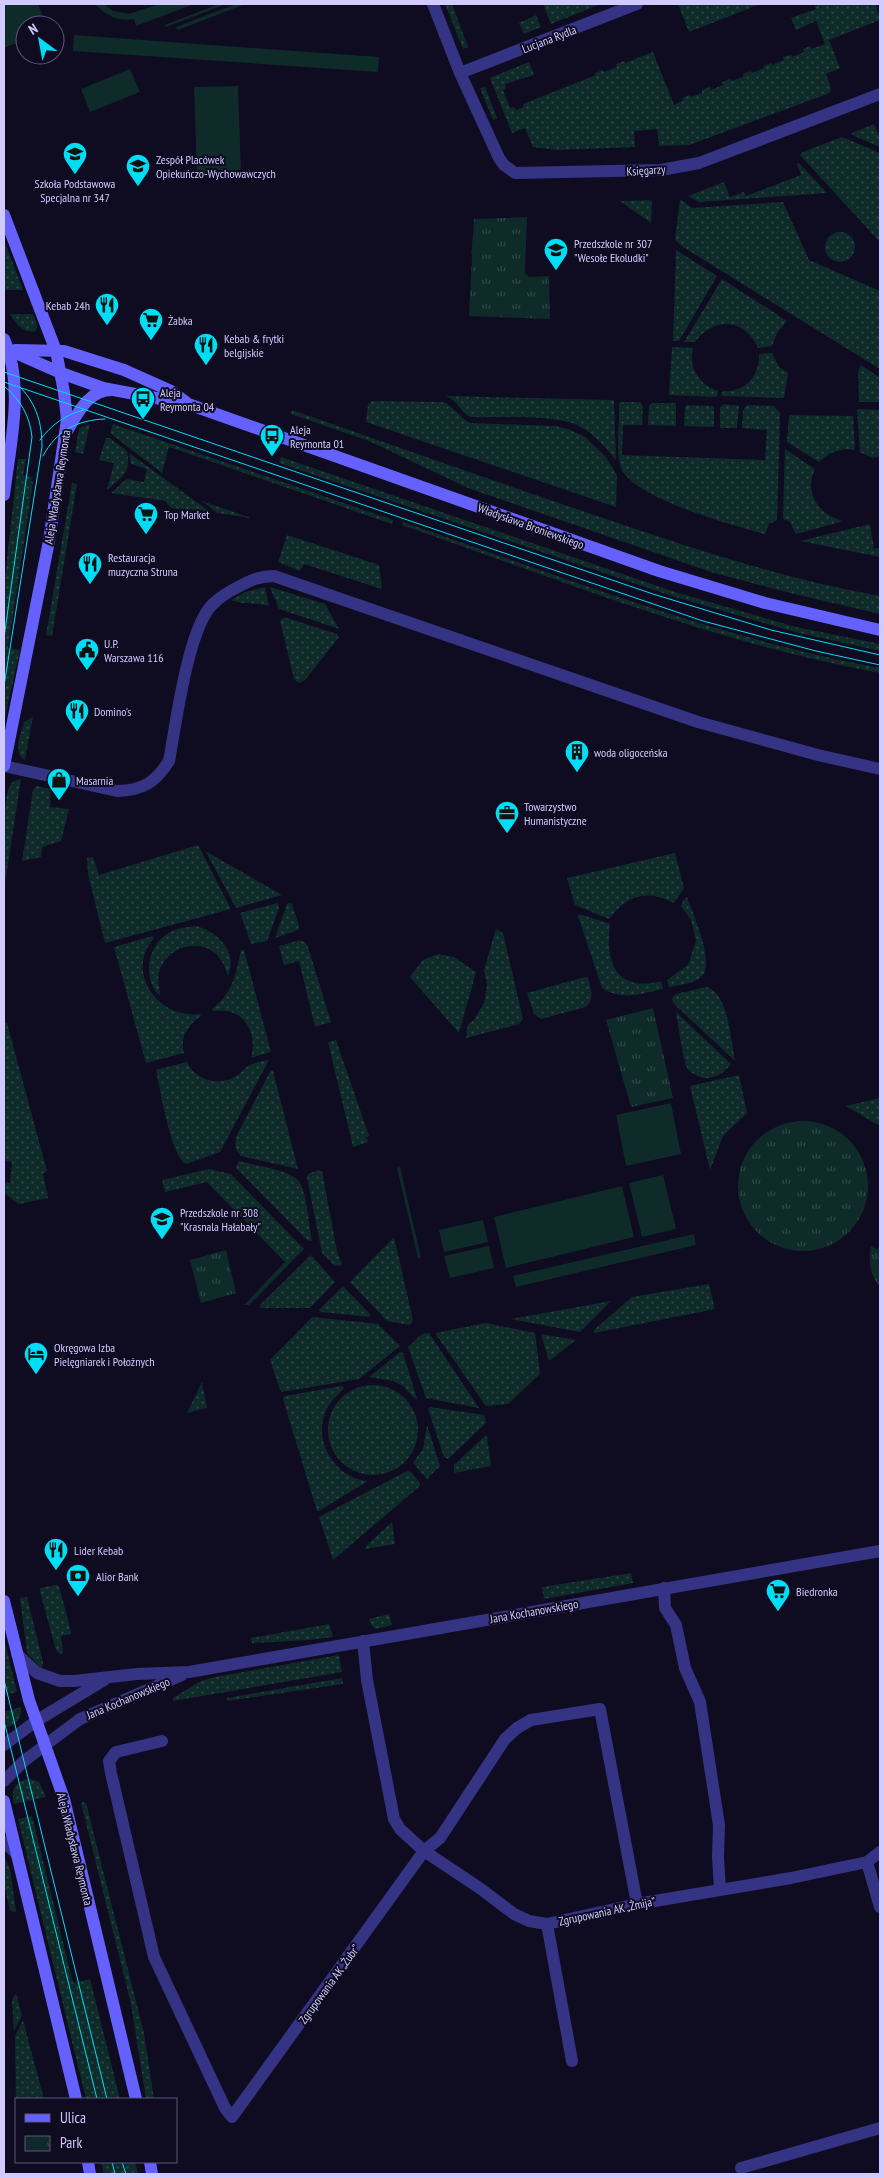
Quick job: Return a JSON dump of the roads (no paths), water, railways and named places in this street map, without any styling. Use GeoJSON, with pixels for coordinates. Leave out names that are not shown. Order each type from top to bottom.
{"type":"FeatureCollection","features":[{"type":"Feature","properties":{"kind":"main road","name":"Aleja Władysława Reymonta"},"geometry":{"type":"LineString","coordinates":[[4,214],[56,350],[67,412],[66,433],[49,541],[4,766]]}},
{"type":"Feature","properties":{"kind":"main road","name":"Władysława Broniewskiego"},"geometry":{"type":"LineString","coordinates":[[6,344],[64,350],[124,370],[171,391],[188,404]]}},
{"type":"Feature","properties":{"kind":"main road","name":"Władysława Broniewskiego"},"geometry":{"type":"LineString","coordinates":[[6,344],[61,373],[112,390],[188,404],[659,572],[765,603],[880,630]]}},
{"type":"Feature","properties":{"kind":"main road"},"geometry":{"type":"LineString","coordinates":[[4,496],[14,396],[13,370],[6,344]]}},
{"type":"Feature","properties":{"kind":"main road"},"geometry":{"type":"LineString","coordinates":[[66,433],[78,411],[88,400],[102,391],[112,390]]}},
{"type":"Feature","properties":{"kind":"main road","name":"Aleja Władysława Reymonta"},"geometry":{"type":"LineString","coordinates":[[4,1601],[36,1721],[64,1799],[136,2098]]}},
{"type":"Feature","properties":{"kind":"main road"},"geometry":{"type":"LineString","coordinates":[[4,1801],[76,2098]]}},
{"type":"Feature","properties":{"kind":"street","name":"Księgarzy"},"geometry":{"type":"LineString","coordinates":[[433,4],[460,73],[499,158],[509,170],[522,174],[661,170],[699,163],[880,94]]}},
{"type":"Feature","properties":{"kind":"street","name":"Lucjana Rydla"},"geometry":{"type":"LineString","coordinates":[[460,73],[637,4]]}},
{"type":"Feature","properties":{"kind":"street"},"geometry":{"type":"LineString","coordinates":[[4,766],[117,791],[134,790],[147,785],[161,774],[169,761],[190,654],[199,624],[212,604],[232,590],[263,576],[274,576],[698,722],[818,756],[880,769]]}},
{"type":"Feature","properties":{"kind":"street","name":"Jana Kochanowskiego"},"geometry":{"type":"LineString","coordinates":[[4,1745],[36,1721],[110,1676],[189,1672],[880,1551]]}},
{"type":"Feature","properties":{"kind":"street"},"geometry":{"type":"LineString","coordinates":[[664,1588],[665,1608],[676,1625],[685,1668],[700,1702],[719,1825],[720,1890]]}},
{"type":"Feature","properties":{"kind":"street","name":"Zgrupowania AK „Żmija”"},"geometry":{"type":"LineString","coordinates":[[363,1641],[367,1680],[394,1819],[400,1829],[424,1851],[480,1888],[514,1914],[529,1921],[547,1924],[637,1904],[867,1862],[880,1852]]}},
{"type":"Feature","properties":{"kind":"street"},"geometry":{"type":"LineString","coordinates":[[17,1654],[37,1673],[52,1680],[74,1681],[110,1676]]}},
{"type":"Feature","properties":{"kind":"street","name":"Jana Kochanowskiego"},"geometry":{"type":"LineString","coordinates":[[4,1781],[15,1768],[87,1715],[189,1672]]}},
{"type":"Feature","properties":{"kind":"street","name":"Zgrupowania AK „Żubr”"},"geometry":{"type":"LineString","coordinates":[[162,1741],[116,1752],[109,1761],[111,1773],[156,1962],[225,2108],[232,2117],[424,1851],[440,1838],[505,1739],[517,1728],[531,1720],[600,1709],[637,1904]]}},
{"type":"Feature","properties":{"kind":"street"},"geometry":{"type":"LineString","coordinates":[[4,1842],[17,1854]]}},
{"type":"Feature","properties":{"kind":"street"},"geometry":{"type":"LineString","coordinates":[[867,1862],[880,1907]]}},
{"type":"Feature","properties":{"kind":"street"},"geometry":{"type":"LineString","coordinates":[[547,1924],[572,2060]]}},
{"type":"Feature","properties":{"kind":"street"},"geometry":{"type":"LineString","coordinates":[[741,2168],[880,2128]]}},
{"type":"Feature","properties":{"kind":"tram line"},"geometry":{"type":"LineString","coordinates":[[4,372],[653,594],[771,630],[880,655]]}},
{"type":"Feature","properties":{"kind":"tram line"},"geometry":{"type":"LineString","coordinates":[[4,382],[703,621],[816,651],[880,665]]}},
{"type":"Feature","properties":{"kind":"tram line"},"geometry":{"type":"LineString","coordinates":[[4,386],[15,396],[23,408],[29,422],[32,437],[4,638]]}},
{"type":"Feature","properties":{"kind":"tram line"},"geometry":{"type":"LineString","coordinates":[[4,686],[42,447],[38,415],[31,401],[21,388]]}},
{"type":"Feature","properties":{"kind":"tram line"},"geometry":{"type":"LineString","coordinates":[[40,440],[59,421],[71,414],[84,410]]}},
{"type":"Feature","properties":{"kind":"tram line"},"geometry":{"type":"LineString","coordinates":[[43,456],[54,440],[68,428],[85,422],[105,419]]}},
{"type":"Feature","properties":{"kind":"tram line"},"geometry":{"type":"LineString","coordinates":[[4,1680],[107,2098]]}},
{"type":"Feature","properties":{"kind":"tram line"},"geometry":{"type":"LineString","coordinates":[[4,1721],[97,2098]]}},
{"type":"Feature","properties":{"kind":"tram line"},"geometry":{"type":"LineString","coordinates":[[112,2163],[115,2174]]}},
{"type":"Feature","properties":{"kind":"tram line"},"geometry":{"type":"LineString","coordinates":[[122,2163],[126,2174]]}},
{"type":"Feature","properties":{"kind":"place","name":"Szkoła Podstawowa Specjalna nr 347"},"geometry":{"type":"Point","coordinates":[75,175]}},
{"type":"Feature","properties":{"kind":"place","name":"Zespół Placówek Opiekuńczo-Wychowawczych"},"geometry":{"type":"Point","coordinates":[138,187]}},
{"type":"Feature","properties":{"kind":"place","name":"Przedszkole nr 307 \"Wesołe Ekoludki\""},"geometry":{"type":"Point","coordinates":[556,271]}},
{"type":"Feature","properties":{"kind":"place","name":"Kebab 24h"},"geometry":{"type":"Point","coordinates":[107,326]}},
{"type":"Feature","properties":{"kind":"place","name":"Żabka"},"geometry":{"type":"Point","coordinates":[151,341]}},
{"type":"Feature","properties":{"kind":"place","name":"Kebab & frytki belgijskie"},"geometry":{"type":"Point","coordinates":[206,366]}},
{"type":"Feature","properties":{"kind":"place","name":"Aleja Reymonta 04"},"geometry":{"type":"Point","coordinates":[143,420]}},
{"type":"Feature","properties":{"kind":"place","name":"Aleja Reymonta 01"},"geometry":{"type":"Point","coordinates":[272,457]}},
{"type":"Feature","properties":{"kind":"place","name":"Top Market"},"geometry":{"type":"Point","coordinates":[146,535]}},
{"type":"Feature","properties":{"kind":"place","name":"Restauracja muzyczna Struna"},"geometry":{"type":"Point","coordinates":[90,585]}},
{"type":"Feature","properties":{"kind":"place","name":"U.P. Warszawa 116"},"geometry":{"type":"Point","coordinates":[87,671]}},
{"type":"Feature","properties":{"kind":"place","name":"Domino's"},"geometry":{"type":"Point","coordinates":[77,732]}},
{"type":"Feature","properties":{"kind":"place","name":"woda oligoceńska"},"geometry":{"type":"Point","coordinates":[577,773]}},
{"type":"Feature","properties":{"kind":"place","name":"Masarnia"},"geometry":{"type":"Point","coordinates":[59,801]}},
{"type":"Feature","properties":{"kind":"place","name":"Towarzystwo Humanistyczne"},"geometry":{"type":"Point","coordinates":[507,834]}},
{"type":"Feature","properties":{"kind":"place","name":"Przedszkole nr 308 \"Krasnala Hałabały\""},"geometry":{"type":"Point","coordinates":[162,1240]}},
{"type":"Feature","properties":{"kind":"place","name":"Okręgowa Izba Pielęgniarek i Położnych"},"geometry":{"type":"Point","coordinates":[36,1375]}},
{"type":"Feature","properties":{"kind":"place","name":"Lider Kebab"},"geometry":{"type":"Point","coordinates":[56,1571]}},
{"type":"Feature","properties":{"kind":"place","name":"Alior Bank"},"geometry":{"type":"Point","coordinates":[78,1597]}},
{"type":"Feature","properties":{"kind":"place","name":"Biedronka"},"geometry":{"type":"Point","coordinates":[778,1612]}}]}
